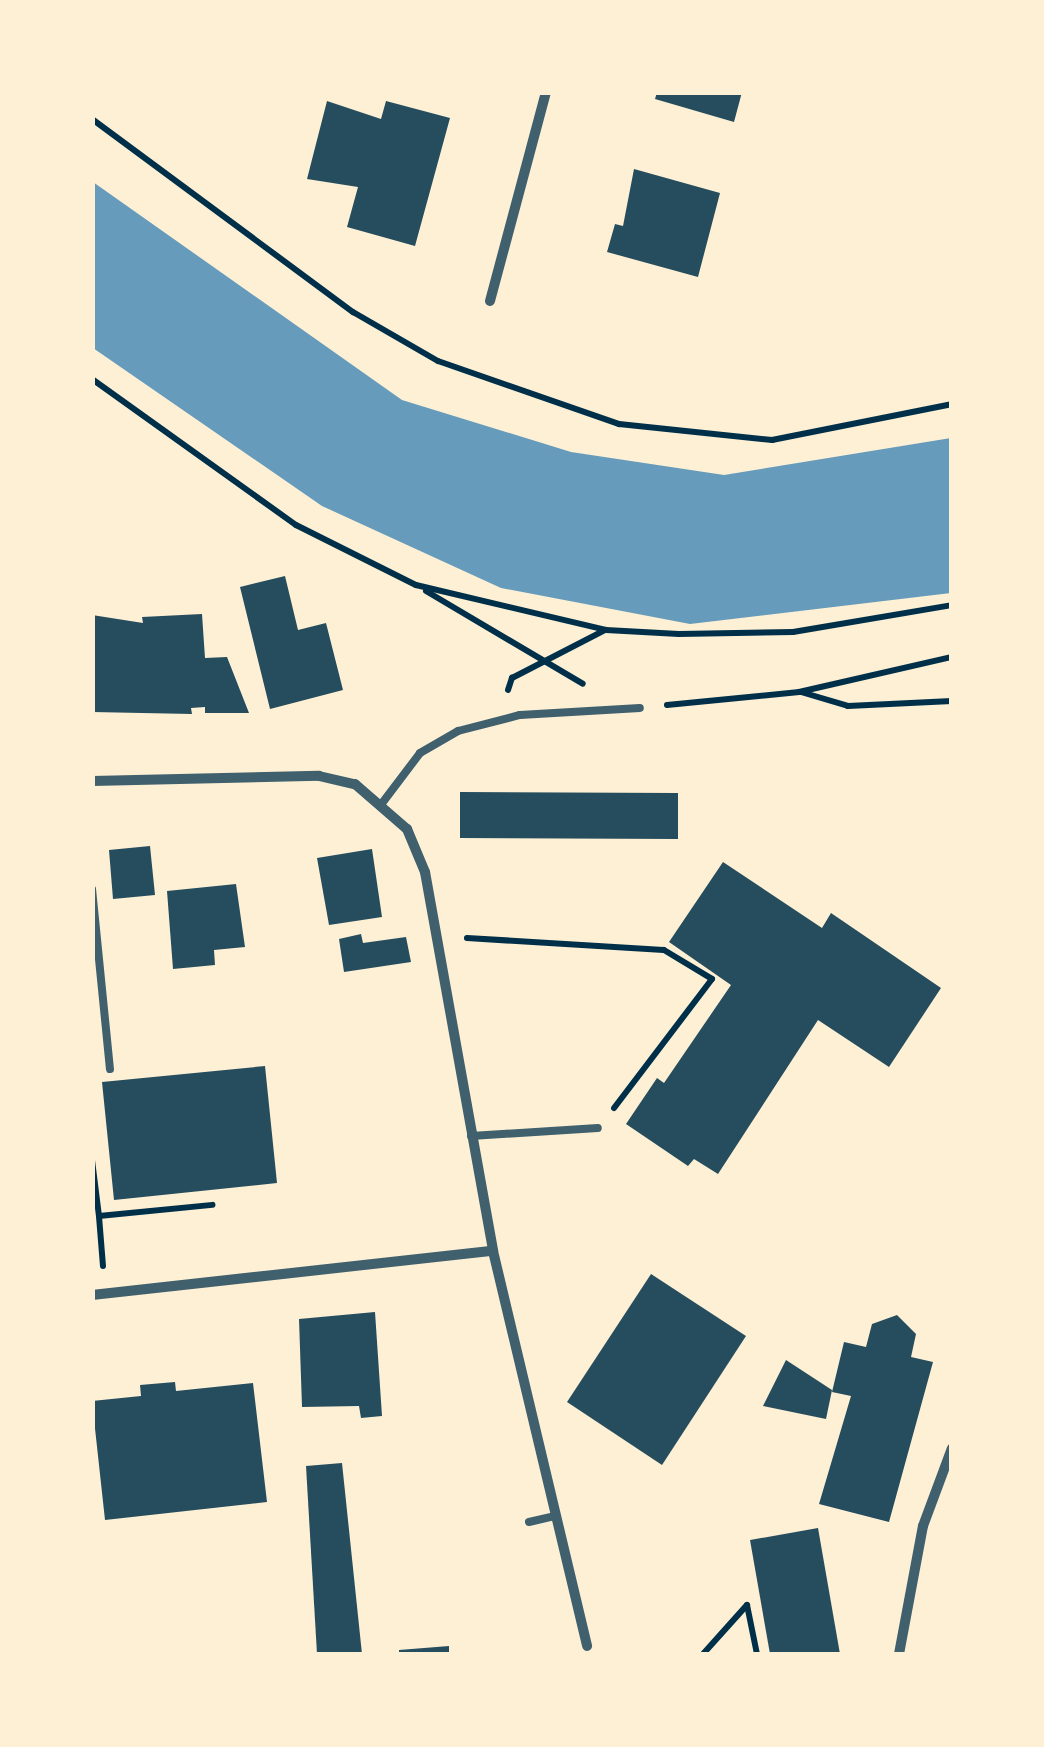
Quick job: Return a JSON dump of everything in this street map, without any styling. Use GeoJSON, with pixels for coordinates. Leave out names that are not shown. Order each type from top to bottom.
{"type":"FeatureCollection","features":[{"type":"Feature","properties":{"kind":"street"},"geometry":{"type":"LineString","coordinates":[[490,301],[546,92]]}},
{"type":"Feature","properties":{"kind":"street"},"geometry":{"type":"LineString","coordinates":[[92,781],[319,776],[355,784],[382,802],[407,829],[425,872],[492,1251],[587,1646]]}},
{"type":"Feature","properties":{"kind":"street"},"geometry":{"type":"LineString","coordinates":[[92,1295],[492,1251]]}},
{"type":"Feature","properties":{"kind":"street"},"geometry":{"type":"LineString","coordinates":[[899,1654],[922,1526],[952,1448]]}},
{"type":"Feature","properties":{"kind":"lane"},"geometry":{"type":"LineString","coordinates":[[382,802],[420,753],[458,731],[500,719],[640,708]]}},
{"type":"Feature","properties":{"kind":"lane"},"geometry":{"type":"LineString","coordinates":[[92,890],[110,1069]]}},
{"type":"Feature","properties":{"kind":"lane"},"geometry":{"type":"LineString","coordinates":[[471,1136],[598,1128]]}},
{"type":"Feature","properties":{"kind":"lane"},"geometry":{"type":"LineString","coordinates":[[529,1522],[554,1516]]}},
{"type":"Feature","properties":{"kind":"path"},"geometry":{"type":"LineString","coordinates":[[92,119],[353,312],[438,361],[619,424],[772,440],[952,404]]}},
{"type":"Feature","properties":{"kind":"path"},"geometry":{"type":"LineString","coordinates":[[92,379],[296,525],[546,658],[589,689],[604,710]]}},
{"type":"Feature","properties":{"kind":"path"},"geometry":{"type":"LineString","coordinates":[[416,586],[606,630],[792,632],[952,605]]}},
{"type":"Feature","properties":{"kind":"path"},"geometry":{"type":"LineString","coordinates":[[500,719],[512,678],[606,630]]}},
{"type":"Feature","properties":{"kind":"path"},"geometry":{"type":"LineString","coordinates":[[640,708],[799,692],[952,658]]}},
{"type":"Feature","properties":{"kind":"path"},"geometry":{"type":"LineString","coordinates":[[799,692],[848,706],[952,701]]}},
{"type":"Feature","properties":{"kind":"path"},"geometry":{"type":"LineString","coordinates":[[467,938],[664,950],[712,979],[598,1128]]}},
{"type":"Feature","properties":{"kind":"path"},"geometry":{"type":"LineString","coordinates":[[92,1160],[104,1266]]}},
{"type":"Feature","properties":{"kind":"path"},"geometry":{"type":"LineString","coordinates":[[99,1216],[212,1205]]}},
{"type":"Feature","properties":{"kind":"path"},"geometry":{"type":"LineString","coordinates":[[703,1654],[747,1605],[757,1654]]}},
{"type":"Feature","properties":{"kind":"water"},"geometry":{"type":"Polygon","coordinates":[[[93,182],[402,400],[571,452],[724,475],[951,438],[951,593],[690,624],[501,588],[322,506],[93,348],[93,182]]]}},
{"type":"Feature","properties":{"kind":"building"},"geometry":{"type":"Polygon","coordinates":[[[657,92],[742,92],[734,122],[655,99],[657,92]]]}},
{"type":"Feature","properties":{"kind":"building"},"geometry":{"type":"Polygon","coordinates":[[[327,101],[381,119],[386,101],[450,118],[415,246],[347,227],[358,187],[307,179],[327,101]]]}},
{"type":"Feature","properties":{"kind":"building"},"geometry":{"type":"Polygon","coordinates":[[[634,169],[720,193],[698,277],[607,252],[615,224],[623,226],[634,169]]]}},
{"type":"Feature","properties":{"kind":"building"},"geometry":{"type":"Polygon","coordinates":[[[285,576],[298,630],[326,623],[343,690],[270,709],[240,587],[285,576]]]}},
{"type":"Feature","properties":{"kind":"building"},"geometry":{"type":"Polygon","coordinates":[[[202,614],[205,658],[227,657],[249,713],[205,713],[205,707],[191,708],[192,714],[92,712],[92,615],[143,623],[142,617],[202,614]]]}},
{"type":"Feature","properties":{"kind":"building"},"geometry":{"type":"Polygon","coordinates":[[[460,792],[678,793],[678,839],[460,838],[460,792]]]}},
{"type":"Feature","properties":{"kind":"building"},"geometry":{"type":"Polygon","coordinates":[[[150,846],[155,895],[113,899],[109,850],[150,846]]]}},
{"type":"Feature","properties":{"kind":"building"},"geometry":{"type":"Polygon","coordinates":[[[372,849],[382,917],[329,925],[317,858],[372,849]]]}},
{"type":"Feature","properties":{"kind":"building"},"geometry":{"type":"Polygon","coordinates":[[[723,862],[822,928],[831,913],[941,988],[889,1067],[818,1020],[718,1174],[694,1159],[688,1166],[626,1124],[657,1078],[664,1083],[731,985],[669,942],[723,862]]]}},
{"type":"Feature","properties":{"kind":"building"},"geometry":{"type":"Polygon","coordinates":[[[236,884],[245,947],[214,950],[215,965],[173,969],[167,891],[236,884]]]}},
{"type":"Feature","properties":{"kind":"building"},"geometry":{"type":"Polygon","coordinates":[[[361,934],[363,943],[406,937],[411,962],[344,972],[339,939],[361,934]]]}},
{"type":"Feature","properties":{"kind":"building"},"geometry":{"type":"Polygon","coordinates":[[[265,1066],[277,1183],[114,1200],[102,1082],[265,1066]]]}},
{"type":"Feature","properties":{"kind":"building"},"geometry":{"type":"Polygon","coordinates":[[[651,1274],[746,1336],[662,1465],[567,1402],[651,1274]]]}},
{"type":"Feature","properties":{"kind":"building"},"geometry":{"type":"Polygon","coordinates":[[[375,1312],[382,1416],[361,1418],[359,1406],[302,1407],[299,1319],[375,1312]]]}},
{"type":"Feature","properties":{"kind":"building"},"geometry":{"type":"Polygon","coordinates":[[[897,1315],[916,1334],[911,1357],[933,1362],[889,1522],[819,1504],[851,1396],[832,1392],[844,1342],[866,1347],[872,1324],[897,1315]]]}},
{"type":"Feature","properties":{"kind":"building"},"geometry":{"type":"Polygon","coordinates":[[[786,1360],[832,1390],[826,1419],[763,1406],[786,1360]]]}},
{"type":"Feature","properties":{"kind":"building"},"geometry":{"type":"Polygon","coordinates":[[[175,1382],[176,1391],[253,1383],[267,1502],[105,1520],[92,1401],[141,1396],[140,1385],[175,1382]]]}},
{"type":"Feature","properties":{"kind":"building"},"geometry":{"type":"Polygon","coordinates":[[[342,1463],[362,1654],[317,1654],[306,1466],[342,1463]]]}},
{"type":"Feature","properties":{"kind":"building"},"geometry":{"type":"Polygon","coordinates":[[[818,1528],[840,1654],[770,1654],[750,1540],[818,1528]]]}},
{"type":"Feature","properties":{"kind":"building"},"geometry":{"type":"Polygon","coordinates":[[[449,1646],[449,1654],[399,1654],[399,1650],[449,1646]]]}}]}
